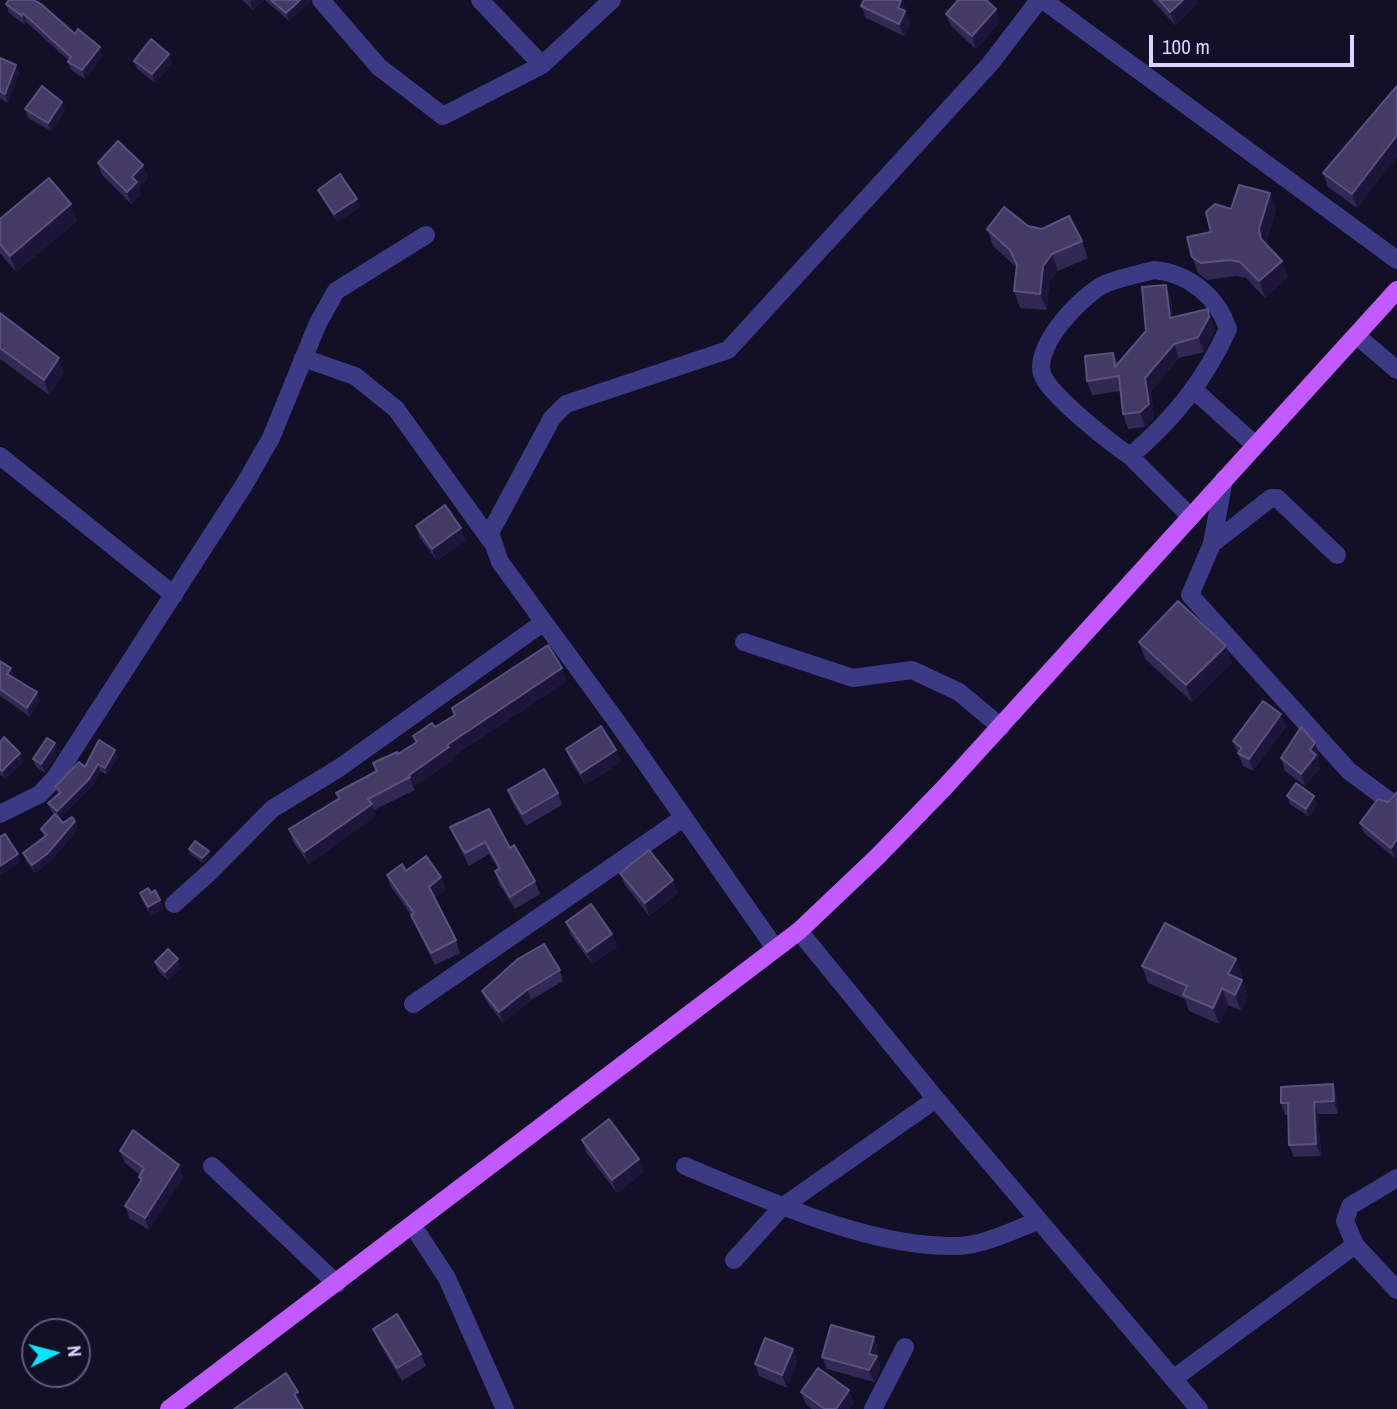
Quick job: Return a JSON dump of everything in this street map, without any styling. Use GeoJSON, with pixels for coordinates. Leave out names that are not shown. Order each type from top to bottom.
{"type":"FeatureCollection","features":[{"type":"Feature","properties":{"kind":"main road"},"geometry":{"type":"LineString","coordinates":[[169,1409],[799,931],[877,857],[1001,727],[1254,444],[1397,290]]}},
{"type":"Feature","properties":{"kind":"street"},"geometry":{"type":"LineString","coordinates":[[321,0],[379,67],[443,116],[542,65],[612,0]]}},
{"type":"Feature","properties":{"kind":"street"},"geometry":{"type":"LineString","coordinates":[[480,0],[542,65]]}},
{"type":"Feature","properties":{"kind":"street"},"geometry":{"type":"LineString","coordinates":[[491,541],[490,533],[502,509],[552,418],[566,404],[728,350],[990,64],[1041,0],[1397,260]]}},
{"type":"Feature","properties":{"kind":"street"},"geometry":{"type":"LineString","coordinates":[[0,814],[40,794],[55,778],[174,596],[271,438],[303,358],[336,290],[426,235]]}},
{"type":"Feature","properties":{"kind":"street"},"geometry":{"type":"LineString","coordinates":[[1130,456],[1148,441],[1194,390],[1215,358],[1228,329],[1222,312],[1192,281],[1172,271],[1154,270],[1106,283],[1082,299],[1047,344],[1039,363],[1044,380],[1104,437],[1130,456],[1191,517]]}},
{"type":"Feature","properties":{"kind":"street"},"geometry":{"type":"LineString","coordinates":[[1357,336],[1397,370]]}},
{"type":"Feature","properties":{"kind":"street"},"geometry":{"type":"LineString","coordinates":[[303,358],[355,376],[396,409],[491,541],[500,562],[775,948]]}},
{"type":"Feature","properties":{"kind":"street"},"geometry":{"type":"LineString","coordinates":[[1194,390],[1254,444]]}},
{"type":"Feature","properties":{"kind":"street"},"geometry":{"type":"LineString","coordinates":[[0,456],[174,596]]}},
{"type":"Feature","properties":{"kind":"street"},"geometry":{"type":"LineString","coordinates":[[1224,479],[1212,544],[1190,595],[1349,771],[1388,800]]}},
{"type":"Feature","properties":{"kind":"street"},"geometry":{"type":"LineString","coordinates":[[1212,544],[1270,498],[1277,498],[1337,555]]}},
{"type":"Feature","properties":{"kind":"street"},"geometry":{"type":"LineString","coordinates":[[174,904],[211,871],[271,809],[340,768],[544,622]]}},
{"type":"Feature","properties":{"kind":"street"},"geometry":{"type":"LineString","coordinates":[[744,642],[853,678],[912,670],[958,692],[1001,727]]}},
{"type":"Feature","properties":{"kind":"street"},"geometry":{"type":"LineString","coordinates":[[413,1004],[683,818]]}},
{"type":"Feature","properties":{"kind":"street"},"geometry":{"type":"LineString","coordinates":[[799,931],[1038,1221],[1199,1409]]}},
{"type":"Feature","properties":{"kind":"street"},"geometry":{"type":"LineString","coordinates":[[734,1260],[782,1207],[936,1099]]}},
{"type":"Feature","properties":{"kind":"street"},"geometry":{"type":"LineString","coordinates":[[212,1166],[337,1284]]}},
{"type":"Feature","properties":{"kind":"street"},"geometry":{"type":"LineString","coordinates":[[685,1166],[782,1207],[879,1237],[957,1247],[1000,1236],[1038,1221]]}},
{"type":"Feature","properties":{"kind":"street"},"geometry":{"type":"LineString","coordinates":[[1397,1178],[1350,1206],[1345,1221],[1355,1245],[1397,1290]]}},
{"type":"Feature","properties":{"kind":"street"},"geometry":{"type":"LineString","coordinates":[[413,1226],[447,1278],[505,1409]]}},
{"type":"Feature","properties":{"kind":"street"},"geometry":{"type":"LineString","coordinates":[[1173,1379],[1355,1245]]}},
{"type":"Feature","properties":{"kind":"street"},"geometry":{"type":"LineString","coordinates":[[873,1409],[905,1347]]}},
{"type":"Feature","properties":{"kind":"building"},"geometry":{"type":"Polygon","coordinates":[[[9,0],[34,0],[75,34],[78,29],[100,47],[82,70],[68,62],[71,57],[23,13],[22,16],[6,4],[9,0]]]}},
{"type":"Feature","properties":{"kind":"building"},"geometry":{"type":"Polygon","coordinates":[[[271,0],[300,0],[286,13],[271,0]]]}},
{"type":"Feature","properties":{"kind":"building"},"geometry":{"type":"Polygon","coordinates":[[[864,0],[901,0],[898,8],[905,11],[899,24],[861,6],[864,0]]]}},
{"type":"Feature","properties":{"kind":"building"},"geometry":{"type":"Polygon","coordinates":[[[958,0],[986,0],[996,9],[972,36],[946,14],[958,0]]]}},
{"type":"Feature","properties":{"kind":"building"},"geometry":{"type":"Polygon","coordinates":[[[1159,0],[1183,0],[1170,12],[1159,0]]]}},
{"type":"Feature","properties":{"kind":"building"},"geometry":{"type":"Polygon","coordinates":[[[151,39],[169,54],[152,74],[134,61],[151,39]]]}},
{"type":"Feature","properties":{"kind":"building"},"geometry":{"type":"Polygon","coordinates":[[[0,58],[16,65],[5,94],[0,91],[0,58]]]}},
{"type":"Feature","properties":{"kind":"building"},"geometry":{"type":"Polygon","coordinates":[[[42,86],[62,102],[48,123],[25,109],[42,86]]]}},
{"type":"Feature","properties":{"kind":"building"},"geometry":{"type":"Polygon","coordinates":[[[1397,86],[1397,135],[1352,194],[1323,173],[1397,86]]]}},
{"type":"Feature","properties":{"kind":"building"},"geometry":{"type":"Polygon","coordinates":[[[118,141],[143,165],[132,177],[137,182],[127,192],[98,163],[118,141]]]}},
{"type":"Feature","properties":{"kind":"building"},"geometry":{"type":"Polygon","coordinates":[[[340,174],[357,199],[334,214],[318,190],[340,174]]]}},
{"type":"Feature","properties":{"kind":"building"},"geometry":{"type":"Polygon","coordinates":[[[49,178],[71,204],[10,256],[0,244],[0,219],[49,178]]]}},
{"type":"Feature","properties":{"kind":"building"},"geometry":{"type":"Polygon","coordinates":[[[1239,185],[1270,193],[1259,229],[1261,239],[1282,261],[1259,281],[1240,262],[1230,260],[1201,263],[1192,257],[1187,237],[1211,232],[1206,212],[1215,204],[1231,209],[1239,185]]]}},
{"type":"Feature","properties":{"kind":"building"},"geometry":{"type":"Polygon","coordinates":[[[1004,207],[1028,226],[1042,229],[1069,216],[1082,241],[1052,254],[1043,266],[1040,294],[1014,291],[1017,265],[1010,250],[987,229],[1004,207]]]}},
{"type":"Feature","properties":{"kind":"building"},"geometry":{"type":"Polygon","coordinates":[[[1166,285],[1170,318],[1208,309],[1209,317],[1198,337],[1174,344],[1145,378],[1149,404],[1140,412],[1123,414],[1119,376],[1087,381],[1085,356],[1113,353],[1115,367],[1146,331],[1142,287],[1166,285]]]}},
{"type":"Feature","properties":{"kind":"building"},"geometry":{"type":"Polygon","coordinates":[[[0,313],[59,358],[44,380],[0,348],[0,313]]]}},
{"type":"Feature","properties":{"kind":"building"},"geometry":{"type":"Polygon","coordinates":[[[445,505],[461,528],[432,549],[416,526],[445,505]]]}},
{"type":"Feature","properties":{"kind":"building"},"geometry":{"type":"Polygon","coordinates":[[[1178,601],[1226,646],[1186,685],[1139,642],[1178,601]]]}},
{"type":"Feature","properties":{"kind":"building"},"geometry":{"type":"Polygon","coordinates":[[[548,645],[562,668],[447,745],[449,747],[409,775],[410,777],[368,799],[372,804],[304,852],[289,829],[340,798],[336,793],[377,771],[373,763],[397,752],[398,754],[417,742],[413,736],[432,723],[435,727],[455,715],[452,708],[548,645]]]}},
{"type":"Feature","properties":{"kind":"building"},"geometry":{"type":"Polygon","coordinates":[[[0,661],[11,668],[7,674],[37,692],[27,708],[0,689],[0,661]]]}},
{"type":"Feature","properties":{"kind":"building"},"geometry":{"type":"Polygon","coordinates":[[[1263,701],[1281,714],[1249,759],[1238,753],[1242,748],[1233,741],[1263,701]]]}},
{"type":"Feature","properties":{"kind":"building"},"geometry":{"type":"Polygon","coordinates":[[[601,726],[616,750],[581,773],[566,749],[601,726]]]}},
{"type":"Feature","properties":{"kind":"building"},"geometry":{"type":"Polygon","coordinates":[[[1301,727],[1315,743],[1310,750],[1316,755],[1301,774],[1281,758],[1301,727]]]}},
{"type":"Feature","properties":{"kind":"building"},"geometry":{"type":"Polygon","coordinates":[[[4,737],[20,753],[2,771],[0,742],[4,737]]]}},
{"type":"Feature","properties":{"kind":"building"},"geometry":{"type":"Polygon","coordinates":[[[47,738],[55,743],[41,764],[33,759],[47,738]]]}},
{"type":"Feature","properties":{"kind":"building"},"geometry":{"type":"Polygon","coordinates":[[[99,740],[115,750],[105,768],[98,764],[89,779],[57,811],[48,803],[61,792],[55,787],[79,762],[85,767],[99,740]]]}},
{"type":"Feature","properties":{"kind":"building"},"geometry":{"type":"Polygon","coordinates":[[[544,769],[558,793],[522,814],[508,790],[544,769]]]}},
{"type":"Feature","properties":{"kind":"building"},"geometry":{"type":"Polygon","coordinates":[[[1296,783],[1314,796],[1306,809],[1287,796],[1296,783]]]}},
{"type":"Feature","properties":{"kind":"building"},"geometry":{"type":"Polygon","coordinates":[[[1397,792],[1397,839],[1391,848],[1360,823],[1378,799],[1388,802],[1397,792]]]}},
{"type":"Feature","properties":{"kind":"building"},"geometry":{"type":"Polygon","coordinates":[[[489,809],[510,848],[514,845],[535,881],[510,897],[495,871],[500,868],[485,842],[465,853],[450,827],[489,809]]]}},
{"type":"Feature","properties":{"kind":"building"},"geometry":{"type":"Polygon","coordinates":[[[55,814],[63,823],[72,817],[75,821],[47,854],[32,865],[23,853],[47,835],[41,829],[55,814]]]}},
{"type":"Feature","properties":{"kind":"building"},"geometry":{"type":"Polygon","coordinates":[[[5,834],[18,854],[0,866],[0,837],[5,834]]]}},
{"type":"Feature","properties":{"kind":"building"},"geometry":{"type":"Polygon","coordinates":[[[195,841],[209,851],[202,858],[189,849],[195,841]]]}},
{"type":"Feature","properties":{"kind":"building"},"geometry":{"type":"Polygon","coordinates":[[[649,850],[673,880],[645,903],[620,873],[649,850]]]}},
{"type":"Feature","properties":{"kind":"building"},"geometry":{"type":"Polygon","coordinates":[[[426,856],[441,877],[429,887],[456,940],[431,953],[411,915],[414,913],[387,875],[402,864],[406,871],[426,856]]]}},
{"type":"Feature","properties":{"kind":"building"},"geometry":{"type":"Polygon","coordinates":[[[148,888],[151,893],[155,890],[160,900],[148,907],[140,893],[148,888]]]}},
{"type":"Feature","properties":{"kind":"building"},"geometry":{"type":"Polygon","coordinates":[[[591,904],[612,934],[587,952],[566,922],[591,904]]]}},
{"type":"Feature","properties":{"kind":"building"},"geometry":{"type":"Polygon","coordinates":[[[1165,923],[1236,959],[1228,974],[1242,980],[1235,995],[1222,988],[1213,1008],[1183,995],[1187,986],[1142,966],[1165,923]]]}},
{"type":"Feature","properties":{"kind":"building"},"geometry":{"type":"Polygon","coordinates":[[[544,944],[560,970],[527,990],[499,1012],[482,991],[518,959],[544,944]]]}},
{"type":"Feature","properties":{"kind":"building"},"geometry":{"type":"Polygon","coordinates":[[[168,949],[178,959],[165,972],[155,962],[168,949]]]}},
{"type":"Feature","properties":{"kind":"building"},"geometry":{"type":"Polygon","coordinates":[[[1333,1084],[1334,1101],[1314,1102],[1316,1144],[1289,1145],[1288,1103],[1281,1103],[1281,1087],[1333,1084]]]}},
{"type":"Feature","properties":{"kind":"building"},"geometry":{"type":"Polygon","coordinates":[[[609,1119],[639,1159],[612,1180],[582,1140],[609,1119]]]}},
{"type":"Feature","properties":{"kind":"building"},"geometry":{"type":"Polygon","coordinates":[[[133,1130],[179,1165],[145,1218],[125,1206],[142,1179],[139,1177],[144,1168],[120,1151],[133,1130]]]}},
{"type":"Feature","properties":{"kind":"building"},"geometry":{"type":"Polygon","coordinates":[[[397,1314],[421,1354],[397,1368],[373,1329],[397,1314]]]}},
{"type":"Feature","properties":{"kind":"building"},"geometry":{"type":"Polygon","coordinates":[[[831,1325],[874,1337],[869,1354],[877,1356],[869,1370],[822,1357],[831,1325]]]}},
{"type":"Feature","properties":{"kind":"building"},"geometry":{"type":"Polygon","coordinates":[[[765,1338],[793,1349],[782,1375],[755,1364],[765,1338]]]}},
{"type":"Feature","properties":{"kind":"building"},"geometry":{"type":"Polygon","coordinates":[[[818,1368],[849,1390],[836,1409],[825,1409],[801,1392],[818,1368]]]}},
{"type":"Feature","properties":{"kind":"building"},"geometry":{"type":"Polygon","coordinates":[[[286,1373],[298,1392],[294,1394],[303,1409],[234,1409],[286,1373]]]}}]}
